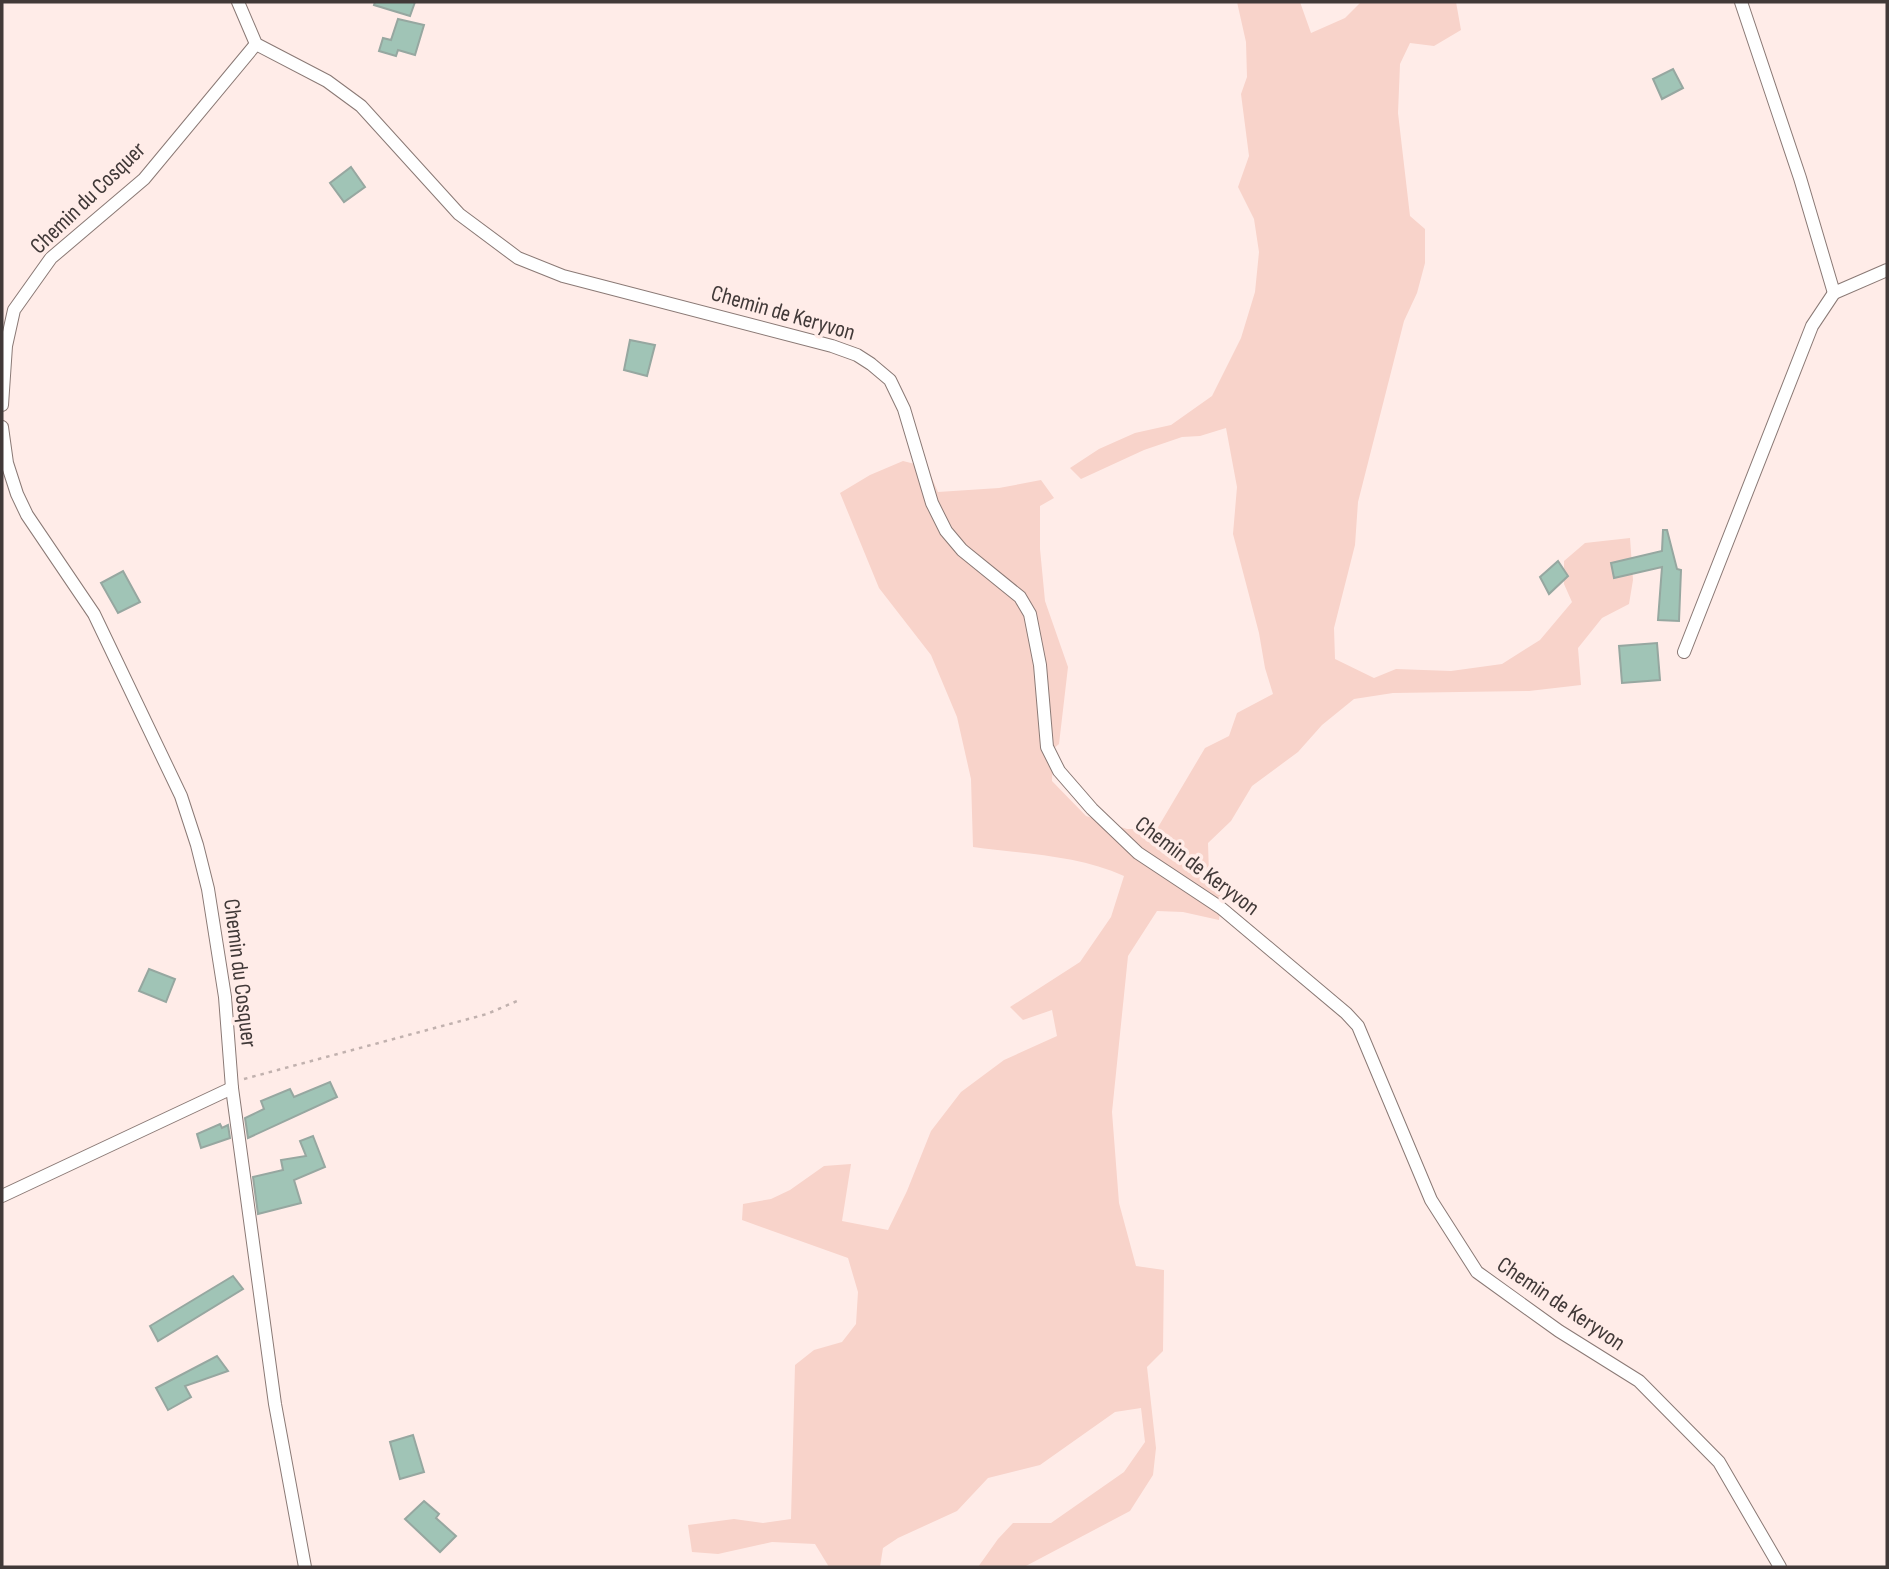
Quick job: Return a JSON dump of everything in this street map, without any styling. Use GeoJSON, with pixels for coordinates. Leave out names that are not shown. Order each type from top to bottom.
{"type":"FeatureCollection","features":[{"type":"Feature","properties":{"kind":"street"},"geometry":{"type":"LineString","coordinates":[[238,2],[256,44]]}},
{"type":"Feature","properties":{"kind":"street"},"geometry":{"type":"LineString","coordinates":[[1741,2],[1800,178],[1834,293]]}},
{"type":"Feature","properties":{"kind":"street","name":"Chemin du Cosquer"},"geometry":{"type":"LineString","coordinates":[[2,405],[6,346],[14,310],[51,258],[144,179],[256,44]]}},
{"type":"Feature","properties":{"kind":"street","name":"Chemin de Keryvon"},"geometry":{"type":"LineString","coordinates":[[256,44],[327,81],[361,106],[459,214],[518,258],[564,276],[832,346],[857,355],[890,380],[904,409],[932,503],[946,531],[962,550],[1020,597],[1030,614],[1040,665],[1047,747],[1059,771],[1092,809],[1138,853],[1221,908],[1352,1019],[1358,1026],[1431,1200],[1476,1272],[1559,1331],[1639,1381],[1719,1462],[1780,1567]]}},
{"type":"Feature","properties":{"kind":"street"},"geometry":{"type":"LineString","coordinates":[[1684,652],[1812,326],[1834,293],[1887,271]]}},
{"type":"Feature","properties":{"kind":"street","name":"Chemin du Cosquer"},"geometry":{"type":"LineString","coordinates":[[2,427],[7,463],[17,494],[27,515],[94,614],[181,796],[197,845],[208,890],[225,997],[231,1085],[275,1404],[305,1567]]}},
{"type":"Feature","properties":{"kind":"street"},"geometry":{"type":"LineString","coordinates":[[2,1196],[231,1085]]}},
{"type":"Feature","properties":{"kind":"path"},"geometry":{"type":"LineString","coordinates":[[231,1085],[487,1014],[517,1001]]}},
{"type":"Feature","properties":{"kind":"shaded area"},"geometry":{"type":"Polygon","coordinates":[[[1237,2],[1300,2],[1311,33],[1345,18],[1361,2],[1456,2],[1461,30],[1434,46],[1410,43],[1400,64],[1398,113],[1410,216],[1425,229],[1425,263],[1417,293],[1404,321],[1358,502],[1355,545],[1334,628],[1335,659],[1374,678],[1396,669],[1451,671],[1502,664],[1540,640],[1572,602],[1564,584],[1564,561],[1585,543],[1630,538],[1633,580],[1629,604],[1602,618],[1578,648],[1581,685],[1529,691],[1393,693],[1354,699],[1322,725],[1298,752],[1252,786],[1231,821],[1208,843],[1209,874],[1222,892],[1219,920],[1183,912],[1157,911],[1128,956],[1112,1112],[1119,1203],[1136,1266],[1164,1270],[1163,1351],[1147,1367],[1156,1448],[1153,1475],[1130,1511],[1024,1567],[978,1567],[1013,1523],[1051,1523],[1124,1472],[1145,1442],[1141,1408],[1115,1412],[1040,1465],[988,1478],[957,1511],[898,1538],[883,1548],[880,1567],[829,1567],[815,1544],[772,1542],[718,1554],[692,1552],[688,1525],[734,1519],[763,1523],[791,1519],[795,1365],[814,1350],[842,1342],[856,1324],[858,1292],[848,1258],[742,1220],[743,1204],[771,1199],[790,1190],[824,1166],[851,1164],[842,1221],[888,1230],[931,1131],[961,1092],[1004,1060],[1057,1036],[1052,1010],[1023,1020],[1010,1007],[1080,962],[1111,917],[1124,876],[1069,859],[973,847],[971,779],[957,717],[931,655],[879,588],[840,493],[870,475],[903,461],[927,467],[938,492],[999,488],[1041,480],[1054,498],[1040,506],[1040,549],[1045,601],[1068,667],[1059,744],[1053,749],[1052,781],[1086,816],[1127,829],[1157,829],[1205,748],[1229,736],[1237,713],[1273,694],[1233,534],[1237,487],[1226,428],[1200,436],[1182,437],[1144,450],[1081,479],[1070,468],[1099,449],[1135,433],[1171,425],[1212,396],[1241,338],[1255,292],[1259,252],[1254,219],[1238,187],[1249,156],[1241,94],[1247,77],[1246,42],[1237,2]]]}},
{"type":"Feature","properties":{"kind":"building"},"geometry":{"type":"Polygon","coordinates":[[[375,2],[415,2],[410,16],[374,5],[375,2]]]}},
{"type":"Feature","properties":{"kind":"building"},"geometry":{"type":"Polygon","coordinates":[[[398,19],[424,25],[415,55],[398,50],[396,56],[379,51],[383,38],[391,40],[398,19]]]}},
{"type":"Feature","properties":{"kind":"building"},"geometry":{"type":"Polygon","coordinates":[[[1673,69],[1683,88],[1662,99],[1653,79],[1673,69]]]}},
{"type":"Feature","properties":{"kind":"building"},"geometry":{"type":"Polygon","coordinates":[[[351,167],[365,187],[344,202],[330,183],[351,167]]]}},
{"type":"Feature","properties":{"kind":"building"},"geometry":{"type":"Polygon","coordinates":[[[630,340],[655,345],[647,376],[624,370],[630,340]]]}},
{"type":"Feature","properties":{"kind":"building"},"geometry":{"type":"Polygon","coordinates":[[[1663,530],[1667,530],[1677,569],[1681,570],[1679,621],[1658,620],[1662,567],[1614,578],[1611,563],[1662,551],[1663,530]]]}},
{"type":"Feature","properties":{"kind":"building"},"geometry":{"type":"Polygon","coordinates":[[[1558,561],[1568,576],[1549,594],[1540,577],[1558,561]]]}},
{"type":"Feature","properties":{"kind":"building"},"geometry":{"type":"Polygon","coordinates":[[[123,571],[140,602],[118,613],[101,583],[123,571]]]}},
{"type":"Feature","properties":{"kind":"building"},"geometry":{"type":"Polygon","coordinates":[[[1657,643],[1660,680],[1622,683],[1619,646],[1657,643]]]}},
{"type":"Feature","properties":{"kind":"building"},"geometry":{"type":"Polygon","coordinates":[[[149,969],[175,979],[166,1002],[139,991],[149,969]]]}},
{"type":"Feature","properties":{"kind":"building"},"geometry":{"type":"Polygon","coordinates":[[[330,1082],[337,1097],[248,1138],[245,1118],[264,1109],[261,1101],[290,1089],[294,1097],[330,1082]]]}},
{"type":"Feature","properties":{"kind":"building"},"geometry":{"type":"Polygon","coordinates":[[[220,1124],[222,1128],[228,1125],[230,1138],[201,1148],[197,1134],[220,1124]]]}},
{"type":"Feature","properties":{"kind":"building"},"geometry":{"type":"Polygon","coordinates":[[[313,1136],[325,1167],[294,1180],[301,1203],[258,1214],[253,1177],[283,1170],[281,1160],[306,1156],[300,1141],[313,1136]]]}},
{"type":"Feature","properties":{"kind":"building"},"geometry":{"type":"Polygon","coordinates":[[[233,1276],[243,1289],[158,1341],[150,1326],[233,1276]]]}},
{"type":"Feature","properties":{"kind":"building"},"geometry":{"type":"Polygon","coordinates":[[[217,1356],[228,1371],[185,1386],[191,1397],[168,1410],[156,1388],[217,1356]]]}},
{"type":"Feature","properties":{"kind":"building"},"geometry":{"type":"Polygon","coordinates":[[[413,1435],[424,1472],[400,1479],[390,1442],[413,1435]]]}},
{"type":"Feature","properties":{"kind":"building"},"geometry":{"type":"Polygon","coordinates":[[[424,1501],[439,1514],[436,1518],[456,1536],[440,1552],[405,1519],[424,1501]]]}}]}
